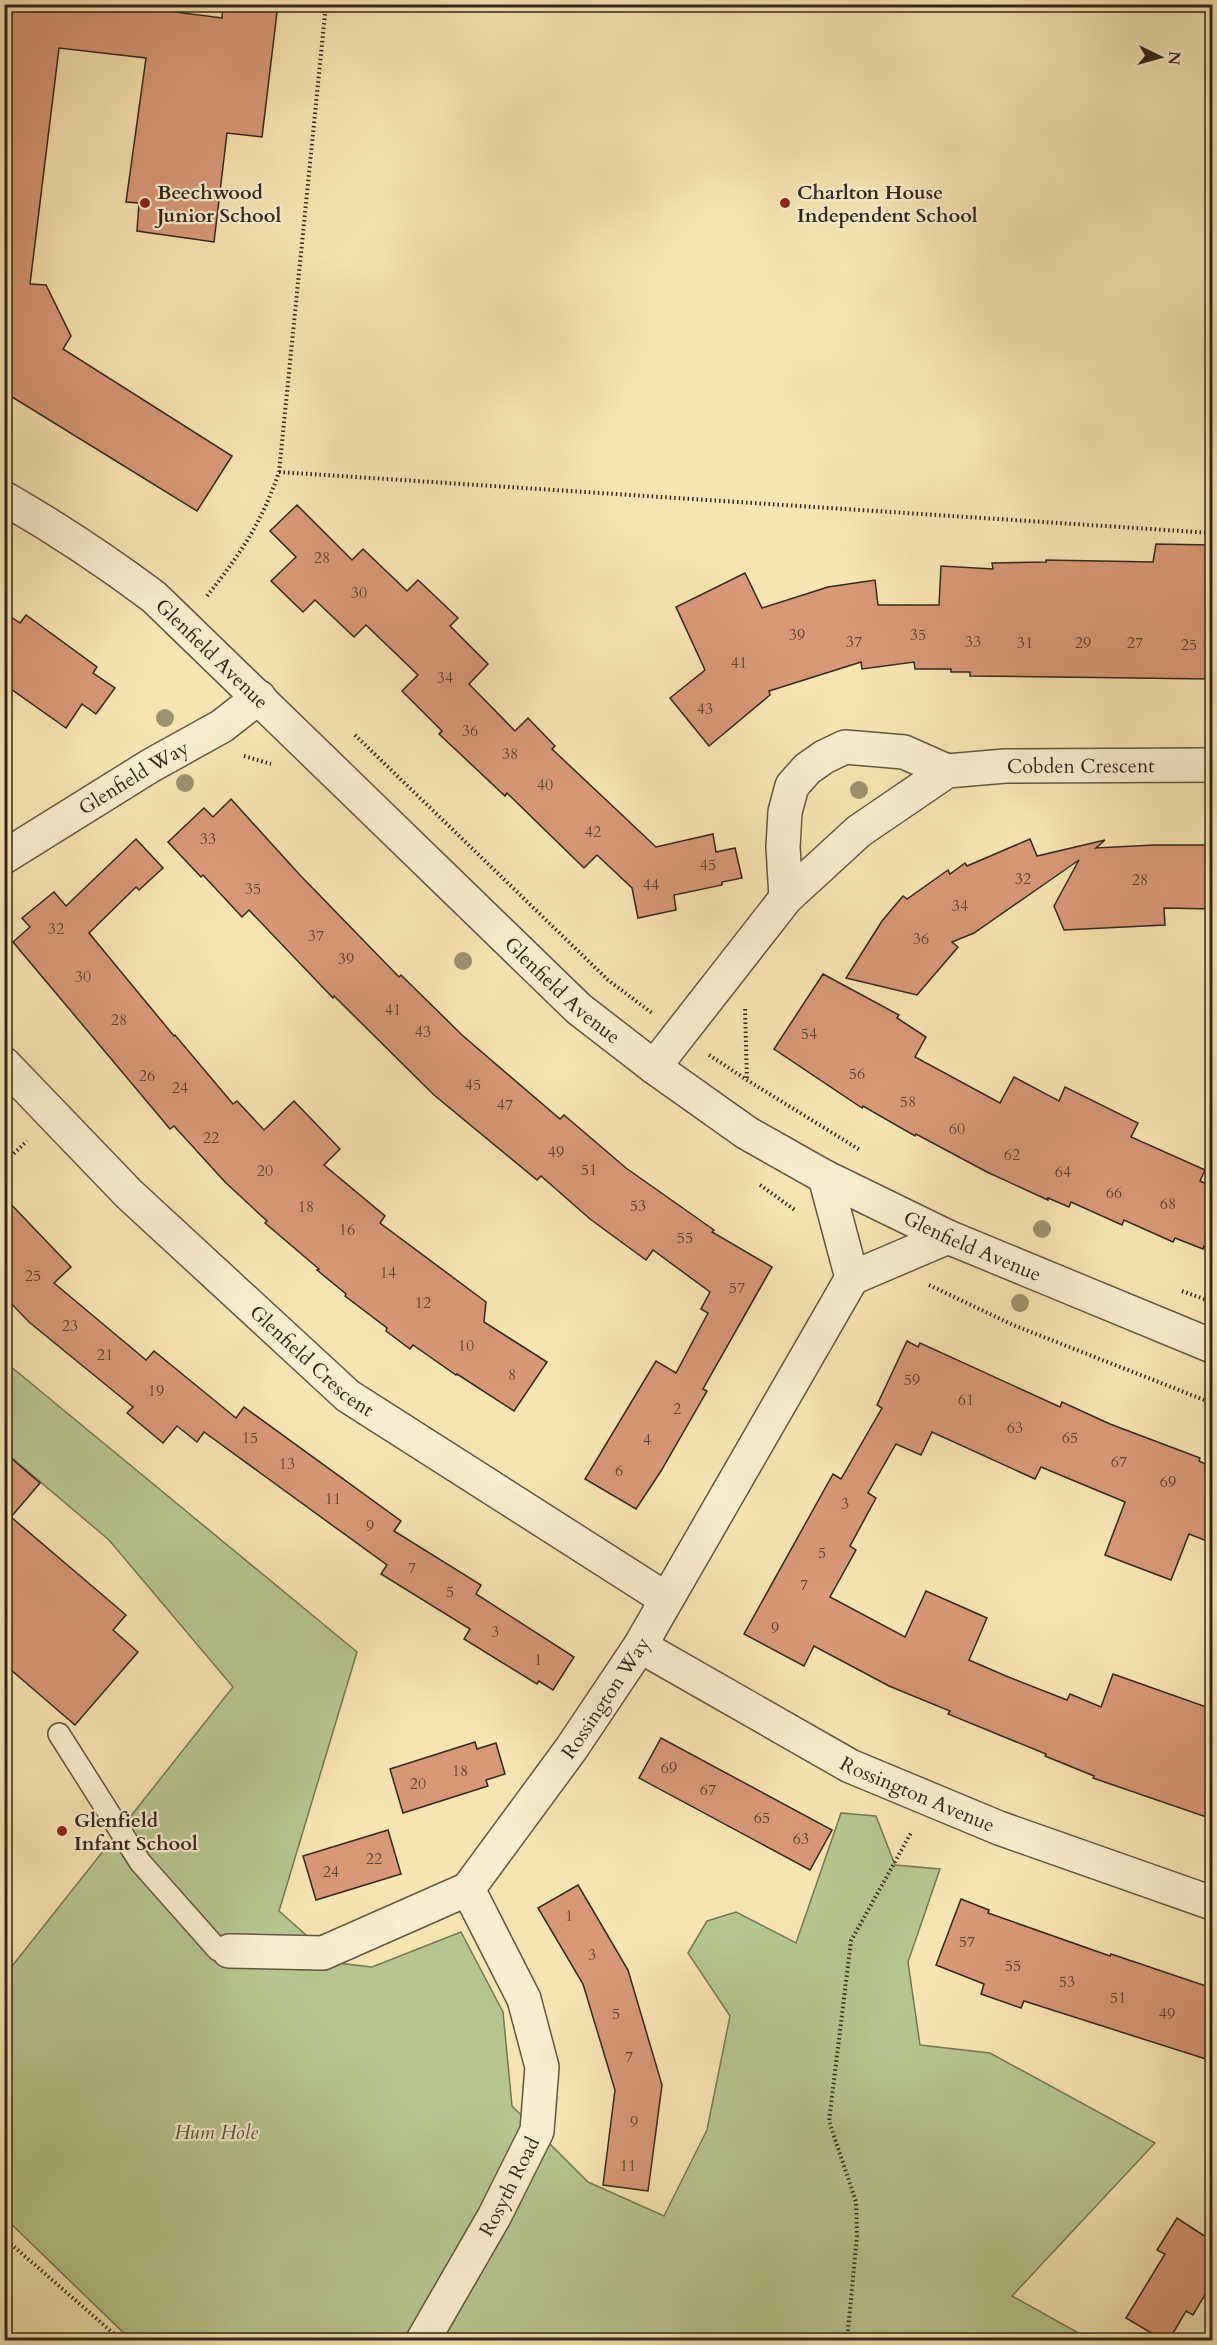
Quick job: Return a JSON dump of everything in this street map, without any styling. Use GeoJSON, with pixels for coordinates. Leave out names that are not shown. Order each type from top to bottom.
{"type":"FeatureCollection","features":[{"type":"Feature","properties":{"kind":"street","name":"Glenfield Avenue"},"geometry":{"type":"LineString","coordinates":[[4,498],[39,518],[154,597],[579,1009],[654,1067],[747,1133],[825,1177],[948,1237],[1212,1346]]}},
{"type":"Feature","properties":{"kind":"street","name":"Glenfield Way"},"geometry":{"type":"LineString","coordinates":[[4,857],[150,766],[222,726],[259,697]]}},
{"type":"Feature","properties":{"kind":"street","name":"Cobden Crescent"},"geometry":{"type":"LineString","coordinates":[[786,898],[783,847],[785,812],[792,786],[807,769],[824,757],[845,747],[904,752],[947,771]]}},
{"type":"Feature","properties":{"kind":"street","name":"Cobden Crescent"},"geometry":{"type":"LineString","coordinates":[[654,1067],[786,898],[859,831],[947,771],[1005,765],[1212,765]]}},
{"type":"Feature","properties":{"kind":"street","name":"Glenfield Crescent"},"geometry":{"type":"LineString","coordinates":[[4,1064],[129,1194],[348,1396],[666,1599]]}},
{"type":"Feature","properties":{"kind":"street"},"geometry":{"type":"LineString","coordinates":[[825,1177],[852,1278],[948,1237]]}},
{"type":"Feature","properties":{"kind":"street","name":"Rossington Way"},"geometry":{"type":"LineString","coordinates":[[229,1951],[323,1953],[468,1889],[571,1749],[640,1646],[852,1278]]}},
{"type":"Feature","properties":{"kind":"street","name":"Rossington Avenue"},"geometry":{"type":"LineString","coordinates":[[640,1646],[850,1766],[1070,1854],[1212,1903]]}},
{"type":"Feature","properties":{"kind":"street","name":"Rosyth Road"},"geometry":{"type":"LineString","coordinates":[[423,2340],[494,2217],[537,2131],[542,2067],[524,1999],[468,1889]]}},
{"type":"Feature","properties":{"kind":"lane"},"geometry":{"type":"LineString","coordinates":[[59,1734],[140,1862],[218,1950],[229,1951]]}},
{"type":"Feature","properties":{"kind":"path"},"geometry":{"type":"LineString","coordinates":[[184,625],[236,560],[258,525],[279,472],[326,4]]}},
{"type":"Feature","properties":{"kind":"path"},"geometry":{"type":"LineString","coordinates":[[279,472],[1212,533]]}},
{"type":"Feature","properties":{"kind":"path"},"geometry":{"type":"LineString","coordinates":[[355,735],[608,980],[747,1080],[862,1151]]}},
{"type":"Feature","properties":{"kind":"path"},"geometry":{"type":"LineString","coordinates":[[744,951],[747,1080]]}},
{"type":"Feature","properties":{"kind":"path"},"geometry":{"type":"LineString","coordinates":[[914,1252],[927,1285],[1013,1325],[1212,1403]]}},
{"type":"Feature","properties":{"kind":"path"},"geometry":{"type":"LineString","coordinates":[[1172,1287],[1212,1302]]}},
{"type":"Feature","properties":{"kind":"path"},"geometry":{"type":"LineString","coordinates":[[848,2340],[857,2236],[856,2202],[829,2121],[851,1941],[930,1799]]}},
{"type":"Feature","properties":{"kind":"path"},"geometry":{"type":"LineString","coordinates":[[4,2238],[121,2340]]}},
{"type":"Feature","properties":{"kind":"green space","name":"Hum Hole"},"geometry":{"type":"Polygon","coordinates":[[[4,1361],[357,1652],[279,1911],[338,1963],[372,1967],[461,1932],[503,2012],[512,2106],[588,2182],[664,2216],[707,2130],[730,2016],[688,1953],[707,1921],[736,1912],[796,1943],[841,1813],[876,1816],[895,1865],[940,1869],[908,1962],[920,2045],[990,2053],[1155,2143],[1012,2296],[1091,2340],[131,2340],[5,2218],[5,1975],[233,1687],[109,1540],[5,1452],[4,1361]]]}},
{"type":"Feature","properties":{"kind":"building"},"geometry":{"type":"Polygon","coordinates":[[[4,4],[111,4],[222,18],[223,4],[278,4],[262,137],[227,133],[214,242],[137,231],[139,203],[126,202],[146,58],[59,48],[30,284],[46,285],[71,336],[63,349],[232,456],[197,511],[4,392],[4,4]]]}},
{"type":"Feature","properties":{"kind":"building"},"geometry":{"type":"Polygon","coordinates":[[[297,505],[352,560],[363,549],[407,591],[418,580],[458,618],[450,626],[488,664],[469,684],[515,731],[528,718],[555,746],[552,749],[656,847],[713,834],[716,852],[735,848],[742,878],[722,882],[722,885],[674,895],[676,910],[638,918],[632,888],[597,855],[584,868],[507,793],[505,796],[439,734],[442,731],[402,691],[418,675],[366,625],[354,637],[315,600],[303,612],[271,581],[296,557],[270,531],[297,505]]]}},
{"type":"Feature","properties":{"kind":"building"},"geometry":{"type":"Polygon","coordinates":[[[1156,544],[1212,545],[1210,679],[970,676],[970,672],[951,672],[951,669],[915,669],[914,662],[862,669],[861,662],[769,691],[770,695],[709,746],[670,698],[705,670],[676,607],[745,573],[762,608],[828,587],[875,580],[878,605],[939,605],[941,566],[993,569],[992,563],[1046,562],[1046,560],[1153,562],[1156,544]]]}},
{"type":"Feature","properties":{"kind":"building"},"geometry":{"type":"Polygon","coordinates":[[[4,612],[20,623],[26,615],[97,667],[93,673],[115,688],[96,714],[82,704],[66,728],[4,684],[4,612]]]}},
{"type":"Feature","properties":{"kind":"building"},"geometry":{"type":"Polygon","coordinates":[[[231,799],[299,874],[399,977],[401,975],[462,1035],[560,1119],[564,1115],[626,1168],[714,1230],[712,1232],[772,1267],[703,1389],[707,1391],[661,1471],[636,1509],[585,1479],[656,1361],[676,1373],[708,1313],[701,1309],[710,1292],[653,1250],[646,1260],[590,1219],[541,1176],[537,1180],[434,1095],[334,996],[333,998],[249,910],[242,917],[168,842],[204,808],[213,817],[231,799]]]}},
{"type":"Feature","properties":{"kind":"building"},"geometry":{"type":"Polygon","coordinates":[[[136,839],[163,868],[139,890],[136,887],[89,933],[233,1104],[237,1101],[264,1130],[294,1101],[340,1149],[324,1165],[385,1216],[380,1223],[486,1302],[484,1322],[547,1362],[514,1411],[413,1345],[410,1349],[386,1331],[387,1328],[345,1296],[346,1294],[317,1270],[319,1269],[265,1223],[267,1221],[225,1182],[174,1126],[170,1129],[13,942],[30,927],[22,918],[54,892],[66,906],[136,839]]]}},
{"type":"Feature","properties":{"kind":"building"},"geometry":{"type":"Polygon","coordinates":[[[1030,839],[1037,856],[1105,840],[1096,848],[1212,845],[1212,909],[1164,908],[1165,925],[1064,930],[1054,906],[1079,860],[974,933],[952,942],[958,947],[917,995],[846,978],[882,921],[903,896],[907,899],[948,870],[950,874],[965,863],[967,866],[1030,839]]]}},
{"type":"Feature","properties":{"kind":"building"},"geometry":{"type":"Polygon","coordinates":[[[823,974],[899,1015],[897,1018],[926,1037],[915,1057],[1000,1103],[1014,1077],[1059,1101],[1065,1087],[1138,1123],[1131,1137],[1205,1170],[1200,1181],[1212,1186],[1212,1249],[1204,1246],[1203,1249],[1175,1238],[1173,1242],[1124,1220],[1122,1225],[1071,1202],[1069,1207],[1048,1198],[1048,1200],[987,1172],[916,1134],[915,1136],[863,1106],[862,1108],[774,1049],[823,974]]]}},
{"type":"Feature","properties":{"kind":"building"},"geometry":{"type":"Polygon","coordinates":[[[4,1197],[71,1267],[54,1283],[146,1360],[154,1351],[236,1418],[244,1407],[401,1521],[394,1531],[481,1585],[476,1594],[574,1657],[553,1690],[539,1681],[537,1684],[464,1639],[470,1629],[381,1574],[387,1565],[204,1432],[197,1442],[177,1426],[163,1443],[127,1413],[133,1407],[29,1322],[4,1296],[4,1197]]]}},
{"type":"Feature","properties":{"kind":"building"},"geometry":{"type":"Polygon","coordinates":[[[907,1341],[918,1347],[920,1343],[1060,1407],[1062,1402],[1110,1424],[1200,1458],[1199,1461],[1212,1467],[1212,1543],[1189,1534],[1171,1580],[1105,1555],[1125,1502],[1041,1467],[1035,1479],[932,1432],[921,1455],[896,1444],[868,1493],[876,1498],[850,1546],[856,1550],[830,1597],[905,1637],[926,1591],[987,1618],[969,1660],[1006,1676],[1067,1700],[1070,1694],[1101,1707],[1113,1674],[1212,1709],[1212,1819],[1093,1778],[1094,1776],[1045,1756],[1046,1754],[948,1714],[950,1711],[889,1686],[814,1646],[804,1666],[744,1634],[833,1474],[841,1479],[882,1408],[877,1405],[907,1341]]]}},
{"type":"Feature","properties":{"kind":"building"},"geometry":{"type":"Polygon","coordinates":[[[4,1452],[40,1483],[11,1517],[126,1615],[113,1630],[138,1652],[75,1725],[4,1664],[4,1452]]]}},
{"type":"Feature","properties":{"kind":"building"},"geometry":{"type":"Polygon","coordinates":[[[661,1738],[832,1830],[810,1870],[639,1778],[661,1738]]]}},
{"type":"Feature","properties":{"kind":"building"},"geometry":{"type":"Polygon","coordinates":[[[475,1742],[477,1749],[496,1743],[505,1774],[486,1780],[488,1786],[403,1813],[390,1769],[475,1742]]]}},
{"type":"Feature","properties":{"kind":"building"},"geometry":{"type":"Polygon","coordinates":[[[388,1830],[401,1874],[316,1900],[303,1856],[388,1830]]]}},
{"type":"Feature","properties":{"kind":"building"},"geometry":{"type":"Polygon","coordinates":[[[578,1885],[628,1970],[662,2085],[648,2191],[603,2185],[615,2090],[583,1984],[538,1908],[578,1885]]]}},
{"type":"Feature","properties":{"kind":"building"},"geometry":{"type":"Polygon","coordinates":[[[961,1899],[989,1910],[988,1913],[1110,1956],[1111,1954],[1212,1988],[1212,2061],[1024,2001],[1021,2008],[981,1994],[984,1984],[936,1965],[961,1899]]]}},
{"type":"Feature","properties":{"kind":"building"},"geometry":{"type":"Polygon","coordinates":[[[1177,2218],[1212,2241],[1212,2283],[1193,2315],[1186,2311],[1169,2340],[1163,2340],[1126,2318],[1165,2254],[1157,2250],[1177,2218]]]}},
{"type":"Feature","properties":{"kind":"place","name":"Beechwood Junior School"},"geometry":{"type":"Point","coordinates":[145,203]}},
{"type":"Feature","properties":{"kind":"place","name":"Charlton House Independent School"},"geometry":{"type":"Point","coordinates":[785,203]}},
{"type":"Feature","properties":{"kind":"place","name":"Glenfield Infant School"},"geometry":{"type":"Point","coordinates":[62,1831]}}]}
